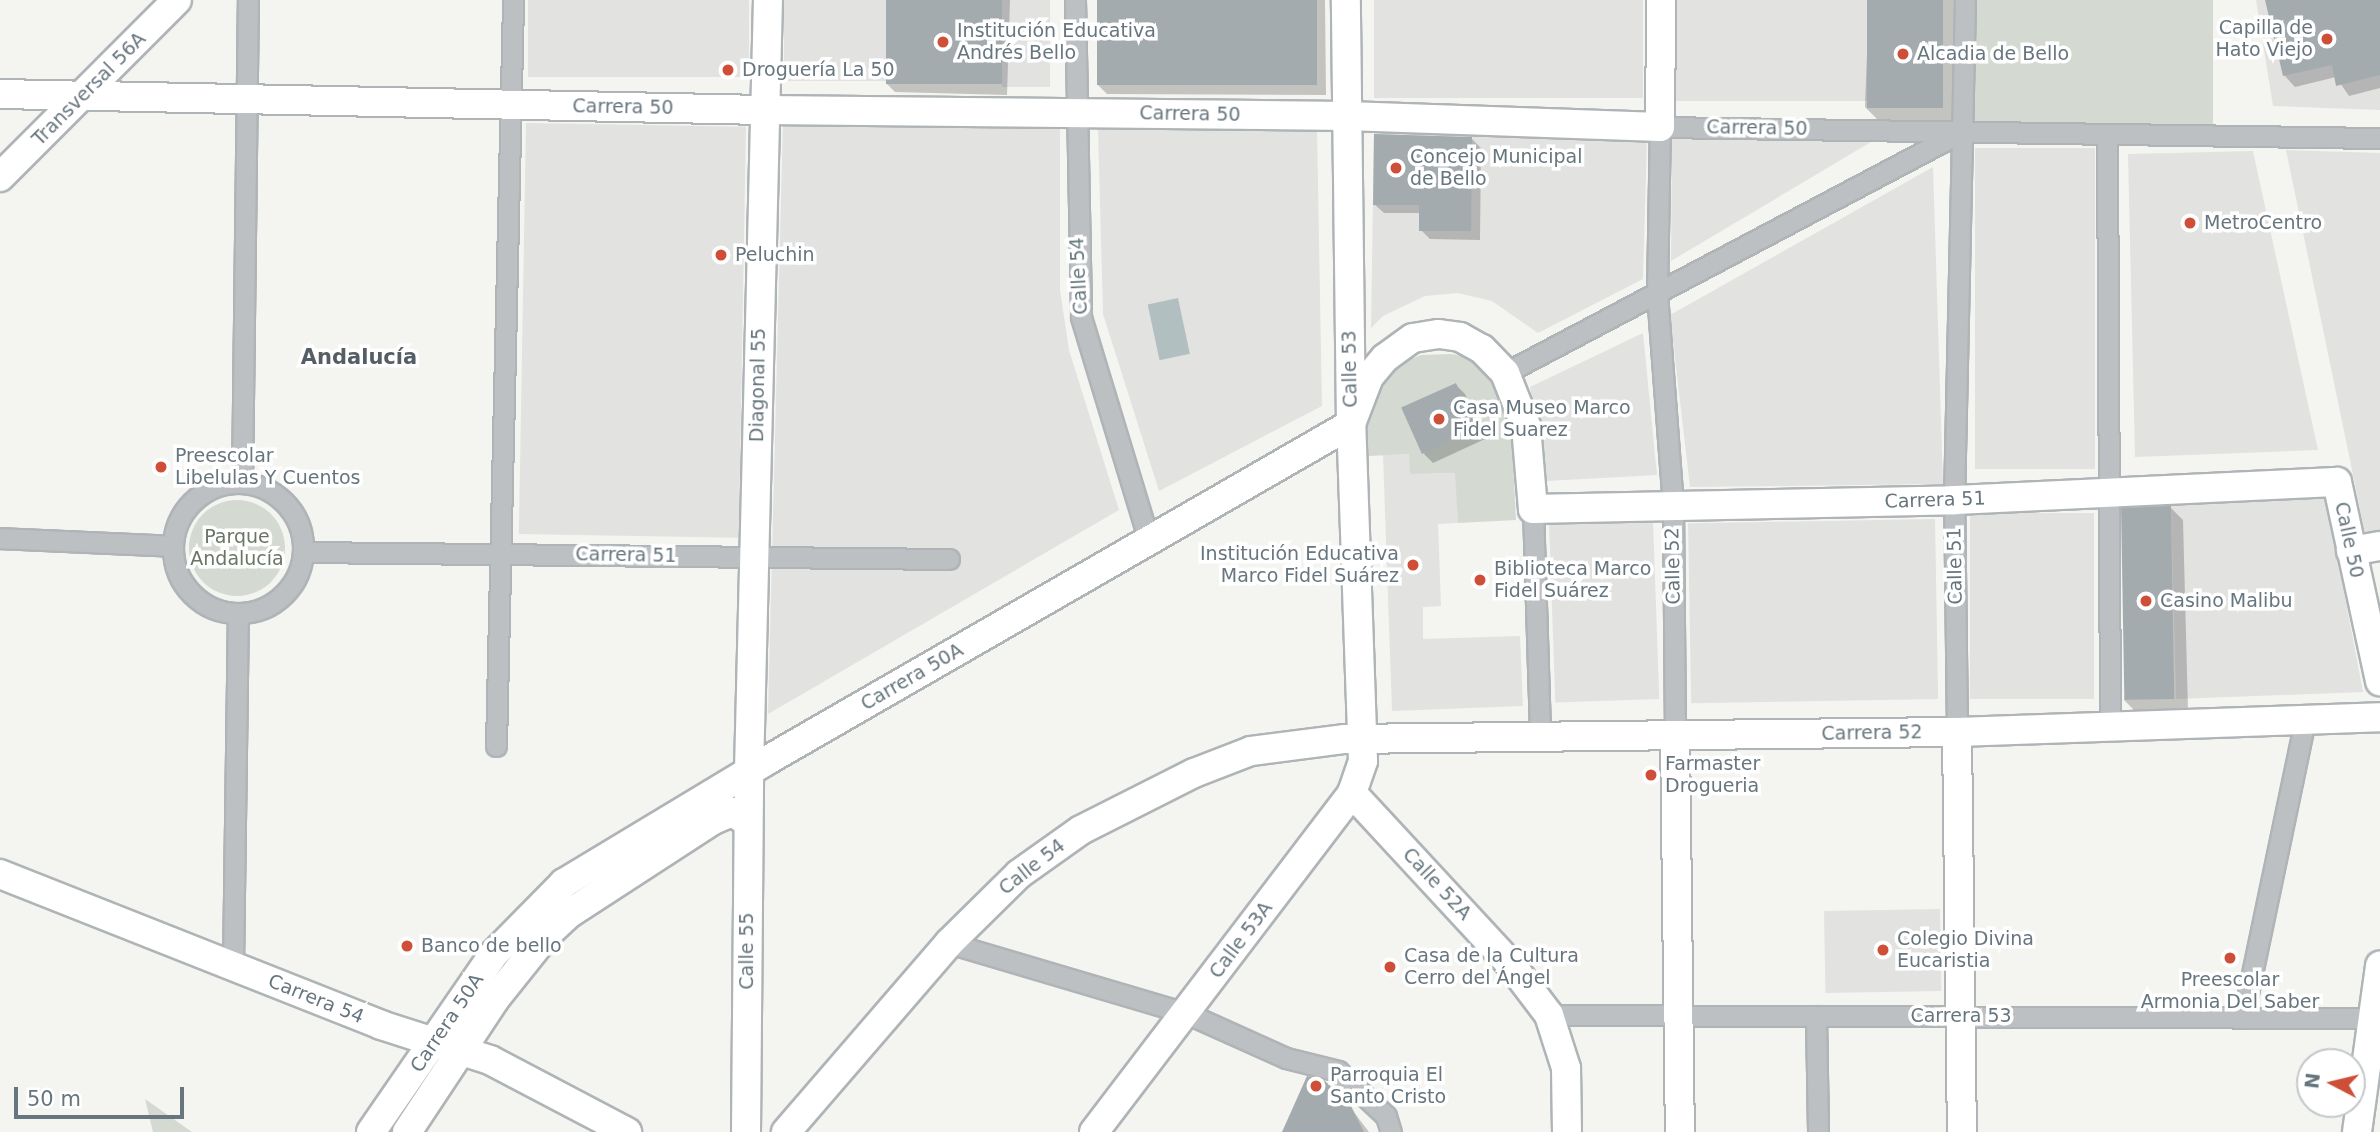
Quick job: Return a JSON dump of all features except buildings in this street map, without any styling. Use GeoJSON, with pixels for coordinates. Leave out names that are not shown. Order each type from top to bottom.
{"type":"FeatureCollection","features":[{"type":"Feature","properties":{"kind":"main road","name":"Transversal 56A"},"geometry":{"type":"LineString","coordinates":[[0,177],[177,0]]}},
{"type":"Feature","properties":{"kind":"main road","name":"Diagonal 55"},"geometry":{"type":"LineString","coordinates":[[748,771],[768,0]]}},
{"type":"Feature","properties":{"kind":"main road","name":"Calle 53"},"geometry":{"type":"LineString","coordinates":[[1346,0],[1351,424],[1365,738]]}},
{"type":"Feature","properties":{"kind":"main road","name":"Calle 52"},"geometry":{"type":"LineString","coordinates":[[1660,127],[1661,0]]}},
{"type":"Feature","properties":{"kind":"main road","name":"Carrera 50"},"geometry":{"type":"LineString","coordinates":[[0,94],[765,110],[1348,116],[1660,127]]}},
{"type":"Feature","properties":{"kind":"main road"},"geometry":{"type":"LineString","coordinates":[[1351,424],[1369,377],[1385,358],[1413,338],[1438,334],[1461,337],[1482,349],[1505,373],[1526,426],[1533,509]]}},
{"type":"Feature","properties":{"kind":"main road","name":"Carrera 50A"},"geometry":{"type":"LineString","coordinates":[[371,1132],[493,955],[541,902],[576,876],[748,771],[1351,424]]}},
{"type":"Feature","properties":{"kind":"main road","name":"Carrera 51"},"geometry":{"type":"LineString","coordinates":[[1533,509],[1954,500],[2337,482]]}},
{"type":"Feature","properties":{"kind":"main road","name":"Calle 50"},"geometry":{"type":"LineString","coordinates":[[2337,482],[2380,681]]}},
{"type":"Feature","properties":{"kind":"main road"},"geometry":{"type":"LineString","coordinates":[[2351,551],[2380,546]]}},
{"type":"Feature","properties":{"kind":"main road","name":"Carrera 52"},"geometry":{"type":"LineString","coordinates":[[1365,738],[1957,732],[2380,717]]}},
{"type":"Feature","properties":{"kind":"main road","name":"Calle 51"},"geometry":{"type":"LineString","coordinates":[[1957,732],[1962,1132]]}},
{"type":"Feature","properties":{"kind":"main road","name":"Calle 52"},"geometry":{"type":"LineString","coordinates":[[1675,735],[1680,1132]]}},
{"type":"Feature","properties":{"kind":"main road","name":"Calle 53A"},"geometry":{"type":"LineString","coordinates":[[1094,1132],[1352,793],[1363,761],[1365,738]]}},
{"type":"Feature","properties":{"kind":"main road","name":"Calle 54"},"geometry":{"type":"LineString","coordinates":[[786,1132],[949,943],[1045,853],[1131,804],[1251,751],[1365,738]]}},
{"type":"Feature","properties":{"kind":"main road","name":"Calle 55"},"geometry":{"type":"LineString","coordinates":[[746,1132],[748,771]]}},
{"type":"Feature","properties":{"kind":"main road","name":"Calle 52A"},"geometry":{"type":"LineString","coordinates":[[1352,793],[1512,966],[1549,1016],[1566,1068],[1567,1132]]}},
{"type":"Feature","properties":{"kind":"main road","name":"Carrera 50A"},"geometry":{"type":"LineString","coordinates":[[407,1132],[527,955],[570,914],[713,820],[732,812],[748,822]]}},
{"type":"Feature","properties":{"kind":"main road","name":"Carrera 54"},"geometry":{"type":"LineString","coordinates":[[0,874],[233,966],[506,1068],[627,1132]]}},
{"type":"Feature","properties":{"kind":"main road"},"geometry":{"type":"LineString","coordinates":[[2357,1132],[2380,966]]}},
{"type":"Feature","properties":{"kind":"street"},"geometry":{"type":"LineString","coordinates":[[242,483],[248,0]]}},
{"type":"Feature","properties":{"kind":"street"},"geometry":{"type":"LineString","coordinates":[[496,746],[513,0]]}},
{"type":"Feature","properties":{"kind":"street","name":"Calle 54"},"geometry":{"type":"LineString","coordinates":[[1075,0],[1081,317],[1149,541]]}},
{"type":"Feature","properties":{"kind":"street","name":"Calle 51"},"geometry":{"type":"LineString","coordinates":[[1957,732],[1954,500],[1965,0]]}},
{"type":"Feature","properties":{"kind":"street","name":"Carrera 50"},"geometry":{"type":"LineString","coordinates":[[1660,127],[2380,138]]}},
{"type":"Feature","properties":{"kind":"street","name":"Calle 52"},"geometry":{"type":"LineString","coordinates":[[1660,127],[1657,294],[1673,506],[1675,735]]}},
{"type":"Feature","properties":{"kind":"street"},"geometry":{"type":"LineString","coordinates":[[1505,373],[1962,132]]}},
{"type":"Feature","properties":{"kind":"street"},"geometry":{"type":"LineString","coordinates":[[2107,134],[2109,726]]}},
{"type":"Feature","properties":{"kind":"street"},"geometry":{"type":"LineString","coordinates":[[242,483],[280,498],[293,514],[303,552],[298,573],[281,596],[257,611],[237,614],[217,610],[184,585],[173,545],[187,507],[222,484],[242,483]]}},
{"type":"Feature","properties":{"kind":"street"},"geometry":{"type":"LineString","coordinates":[[1533,509],[1540,736]]}},
{"type":"Feature","properties":{"kind":"street"},"geometry":{"type":"LineString","coordinates":[[0,538],[173,545]]}},
{"type":"Feature","properties":{"kind":"street","name":"Carrera 51"},"geometry":{"type":"LineString","coordinates":[[303,552],[949,559]]}},
{"type":"Feature","properties":{"kind":"street"},"geometry":{"type":"LineString","coordinates":[[233,966],[237,614]]}},
{"type":"Feature","properties":{"kind":"street"},"geometry":{"type":"LineString","coordinates":[[2243,1017],[2305,719]]}},
{"type":"Feature","properties":{"kind":"street"},"geometry":{"type":"LineString","coordinates":[[949,943],[1186,1013],[1286,1058],[1338,1071],[1386,1116],[1391,1132]]}},
{"type":"Feature","properties":{"kind":"street","name":"Carrera 53"},"geometry":{"type":"LineString","coordinates":[[1549,1016],[2373,1018]]}},
{"type":"Feature","properties":{"kind":"street"},"geometry":{"type":"LineString","coordinates":[[1816,1016],[1818,1132]]}},
{"type":"Feature","properties":{"kind":"shaded area"},"geometry":{"type":"Polygon","coordinates":[[[528,0],[749,0],[749,77],[528,77],[528,0]]]}},
{"type":"Feature","properties":{"kind":"shaded area"},"geometry":{"type":"Polygon","coordinates":[[[784,0],[886,0],[886,81],[784,81],[784,0]]]}},
{"type":"Feature","properties":{"kind":"shaded area"},"geometry":{"type":"Polygon","coordinates":[[[1002,0],[1050,0],[1050,87],[1002,87],[1002,0]]]}},
{"type":"Feature","properties":{"kind":"shaded area"},"geometry":{"type":"Polygon","coordinates":[[[1374,0],[1643,0],[1643,98],[1374,98],[1374,0]]]}},
{"type":"Feature","properties":{"kind":"shaded area"},"geometry":{"type":"Polygon","coordinates":[[[1673,0],[1867,0],[1867,101],[1673,101],[1673,0]]]}},
{"type":"Feature","properties":{"kind":"shaded area"},"geometry":{"type":"Polygon","coordinates":[[[2256,0],[2380,0],[2380,110],[2273,106],[2256,0]]]}},
{"type":"Feature","properties":{"kind":"shaded area"},"geometry":{"type":"Polygon","coordinates":[[[783,119],[1060,125],[1060,290],[1069,350],[1119,510],[768,714],[783,119]]]}},
{"type":"Feature","properties":{"kind":"shaded area"},"geometry":{"type":"Polygon","coordinates":[[[526,123],[746,127],[739,538],[519,534],[526,123]]]}},
{"type":"Feature","properties":{"kind":"shaded area"},"geometry":{"type":"Polygon","coordinates":[[[1098,128],[1317,128],[1322,406],[1159,491],[1103,314],[1098,128]]]}},
{"type":"Feature","properties":{"kind":"shaded area"},"geometry":{"type":"Polygon","coordinates":[[[1374,132],[1647,137],[1643,279],[1538,333],[1492,301],[1458,293],[1425,296],[1383,316],[1371,328],[1374,132]]]}},
{"type":"Feature","properties":{"kind":"shaded area"},"geometry":{"type":"Polygon","coordinates":[[[1672,136],[1876,139],[1671,261],[1672,136]]]}},
{"type":"Feature","properties":{"kind":"shaded area"},"geometry":{"type":"Polygon","coordinates":[[[1975,148],[2095,148],[2095,469],[1975,469],[1975,148]]]}},
{"type":"Feature","properties":{"kind":"shaded area"},"geometry":{"type":"Polygon","coordinates":[[[2286,150],[2380,153],[2380,530],[2365,533],[2286,150]]]}},
{"type":"Feature","properties":{"kind":"shaded area"},"geometry":{"type":"Polygon","coordinates":[[[2253,151],[2318,450],[2135,457],[2128,154],[2253,151]]]}},
{"type":"Feature","properties":{"kind":"shaded area"},"geometry":{"type":"Polygon","coordinates":[[[1933,167],[1943,484],[1690,487],[1670,315],[1933,167]]]}},
{"type":"Feature","properties":{"kind":"shaded area"},"geometry":{"type":"Polygon","coordinates":[[[1178,298],[1190,354],[1160,360],[1148,304],[1178,298]]]}},
{"type":"Feature","properties":{"kind":"shaded area"},"geometry":{"type":"Polygon","coordinates":[[[1643,333],[1657,475],[1546,481],[1530,387],[1643,333]]]}},
{"type":"Feature","properties":{"kind":"shaded area"},"geometry":{"type":"Polygon","coordinates":[[[1409,454],[1411,474],[1456,473],[1458,523],[1438,524],[1441,606],[1423,607],[1423,639],[1520,636],[1523,706],[1392,711],[1383,455],[1409,454]]]}},
{"type":"Feature","properties":{"kind":"shaded area"},"geometry":{"type":"Polygon","coordinates":[[[2326,497],[2363,692],[2176,699],[2171,502],[2326,497]]]}},
{"type":"Feature","properties":{"kind":"shaded area"},"geometry":{"type":"Polygon","coordinates":[[[1970,513],[2094,513],[2094,699],[1970,699],[1970,513]]]}},
{"type":"Feature","properties":{"kind":"shaded area"},"geometry":{"type":"Polygon","coordinates":[[[1935,519],[1938,699],[1691,703],[1688,523],[1935,519]]]}},
{"type":"Feature","properties":{"kind":"shaded area"},"geometry":{"type":"Polygon","coordinates":[[[1653,520],[1659,699],[1555,703],[1549,524],[1653,520]]]}},
{"type":"Feature","properties":{"kind":"shaded area","name":"Colegio Divina Eucaristia"},"geometry":{"type":"Polygon","coordinates":[[[1940,909],[1941,991],[1825,993],[1824,911],[1940,909]]]}},
{"type":"Feature","properties":{"kind":"green space"},"geometry":{"type":"Polygon","coordinates":[[[1965,0],[2213,0],[2213,132],[1965,132],[1965,0]]]}},
{"type":"Feature","properties":{"kind":"green space"},"geometry":{"type":"Polygon","coordinates":[[[1451,354],[1473,358],[1493,381],[1511,422],[1516,520],[1458,523],[1455,473],[1410,474],[1409,454],[1368,456],[1368,424],[1376,389],[1400,364],[1421,355],[1451,354]]]}},
{"type":"Feature","properties":{"kind":"green space","name":"Parque Andalucía"},"geometry":{"type":"Polygon","coordinates":[[[237,500],[255,503],[271,514],[282,530],[285,548],[282,566],[271,582],[255,593],[237,596],[219,593],[203,582],[192,566],[189,548],[192,530],[203,514],[219,503],[237,500]]]}},
{"type":"Feature","properties":{"kind":"green space"},"geometry":{"type":"Polygon","coordinates":[[[145,1099],[192,1132],[153,1132],[145,1099]]]}},
{"type":"Feature","properties":{"kind":"place","name":"Capilla de Hato Viejo"},"geometry":{"type":"Point","coordinates":[2327,39]}},
{"type":"Feature","properties":{"kind":"place","name":"Institución Educativa Andrés Bello"},"geometry":{"type":"Point","coordinates":[943,42]}},
{"type":"Feature","properties":{"kind":"place","name":"Alcadia de Bello"},"geometry":{"type":"Point","coordinates":[1903,54]}},
{"type":"Feature","properties":{"kind":"place","name":"Droguería La 50"},"geometry":{"type":"Point","coordinates":[728,70]}},
{"type":"Feature","properties":{"kind":"place","name":"Concejo Municipal de Bello"},"geometry":{"type":"Point","coordinates":[1396,168]}},
{"type":"Feature","properties":{"kind":"place","name":"MetroCentro"},"geometry":{"type":"Point","coordinates":[2190,223]}},
{"type":"Feature","properties":{"kind":"place","name":"Peluchin"},"geometry":{"type":"Point","coordinates":[721,255]}},
{"type":"Feature","properties":{"kind":"place","name":"Casa Museo Marco Fidel Suarez"},"geometry":{"type":"Point","coordinates":[1439,419]}},
{"type":"Feature","properties":{"kind":"place","name":"Preescolar Libelulas Y Cuentos"},"geometry":{"type":"Point","coordinates":[161,467]}},
{"type":"Feature","properties":{"kind":"place","name":"Institución Educativa Marco Fidel Suárez"},"geometry":{"type":"Point","coordinates":[1413,565]}},
{"type":"Feature","properties":{"kind":"place","name":"Biblioteca Marco Fidel Suárez"},"geometry":{"type":"Point","coordinates":[1480,580]}},
{"type":"Feature","properties":{"kind":"place","name":"Casino Malibu"},"geometry":{"type":"Point","coordinates":[2146,601]}},
{"type":"Feature","properties":{"kind":"place","name":"Farmaster Drogueria"},"geometry":{"type":"Point","coordinates":[1651,775]}},
{"type":"Feature","properties":{"kind":"place","name":"Banco de bello"},"geometry":{"type":"Point","coordinates":[407,946]}},
{"type":"Feature","properties":{"kind":"place","name":"Colegio Divina Eucaristia"},"geometry":{"type":"Point","coordinates":[1883,950]}},
{"type":"Feature","properties":{"kind":"place","name":"Preescolar Armonia Del Saber"},"geometry":{"type":"Point","coordinates":[2230,958]}},
{"type":"Feature","properties":{"kind":"place","name":"Casa de la Cultura Cerro del Ángel"},"geometry":{"type":"Point","coordinates":[1390,967]}},
{"type":"Feature","properties":{"kind":"place","name":"Parroquia El Santo Cristo"},"geometry":{"type":"Point","coordinates":[1316,1086]}},
{"type":"Feature","properties":{"kind":"district","name":"Andalucía"},"geometry":{"type":"Point","coordinates":[359,357]}}]}
